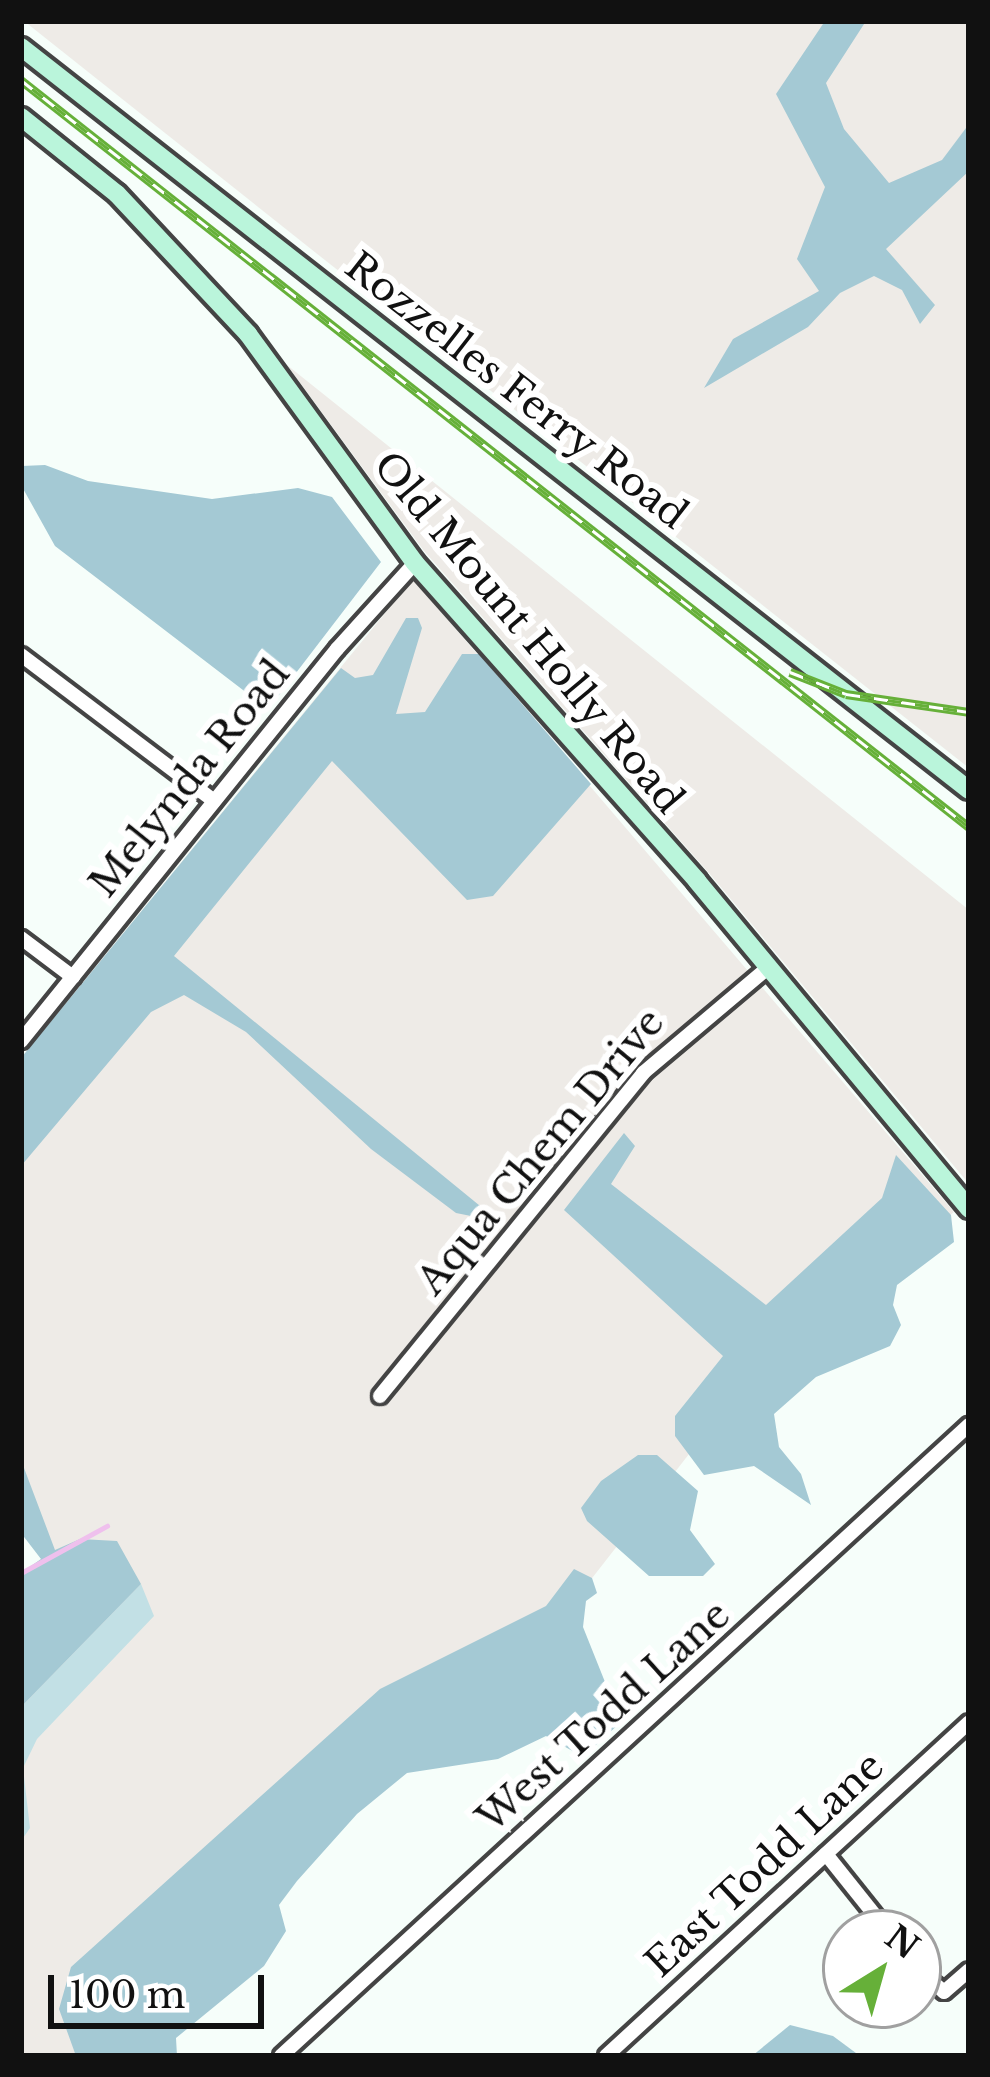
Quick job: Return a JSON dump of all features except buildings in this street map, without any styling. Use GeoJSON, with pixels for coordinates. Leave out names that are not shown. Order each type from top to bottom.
{"type":"FeatureCollection","features":[{"type":"Feature","properties":{"kind":"street","name":"Rozzelles Ferry Road"},"geometry":{"type":"LineString","coordinates":[[21,47],[969,790]]}},
{"type":"Feature","properties":{"kind":"street","name":"Old Mount Holly Road"},"geometry":{"type":"LineString","coordinates":[[21,117],[107,185],[202,282],[276,369],[415,563],[769,967],[969,1209]]}},
{"type":"Feature","properties":{"kind":"street","name":"Melynda Road"},"geometry":{"type":"LineString","coordinates":[[21,1041],[214,801],[415,563]]}},
{"type":"Feature","properties":{"kind":"street"},"geometry":{"type":"LineString","coordinates":[[21,655],[214,801]]}},
{"type":"Feature","properties":{"kind":"street"},"geometry":{"type":"LineString","coordinates":[[21,938],[73,977]]}},
{"type":"Feature","properties":{"kind":"street","name":"Aqua Chem Drive"},"geometry":{"type":"LineString","coordinates":[[380,1396],[643,1073],[769,967]]}},
{"type":"Feature","properties":{"kind":"street","name":"West Todd Lane"},"geometry":{"type":"LineString","coordinates":[[281,2056],[969,1425]]}},
{"type":"Feature","properties":{"kind":"street","name":"East Todd Lane"},"geometry":{"type":"LineString","coordinates":[[606,2056],[969,1722]]}},
{"type":"Feature","properties":{"kind":"street"},"geometry":{"type":"LineString","coordinates":[[826,1854],[870,1909]]}},
{"type":"Feature","properties":{"kind":"street"},"geometry":{"type":"LineString","coordinates":[[942,1990],[969,1970]]}},
{"type":"Feature","properties":{"kind":"shaded area"},"geometry":{"type":"Polygon","coordinates":[[[24,21],[969,21],[969,768],[316,253],[24,21]]]}},
{"type":"Feature","properties":{"kind":"shaded area"},"geometry":{"type":"Polygon","coordinates":[[[825,21],[866,21],[826,83],[844,129],[889,183],[942,160],[969,124],[969,171],[886,249],[935,305],[920,324],[902,290],[874,276],[840,293],[808,327],[704,388],[733,339],[819,291],[797,259],[825,187],[776,94],[825,21]]]}},
{"type":"Feature","properties":{"kind":"shaded area"},"geometry":{"type":"Polygon","coordinates":[[[287,365],[969,910],[969,1184],[709,873],[424,551],[287,365]]]}},
{"type":"Feature","properties":{"kind":"shaded area"},"geometry":{"type":"Polygon","coordinates":[[[45,465],[88,481],[212,499],[298,488],[332,497],[381,562],[276,699],[260,703],[55,546],[21,485],[22,466],[45,465]]]}},
{"type":"Feature","properties":{"kind":"shaded area"},"geometry":{"type":"Polygon","coordinates":[[[413,579],[954,1212],[750,1376],[471,1733],[400,1708],[124,2056],[21,2056],[21,1573],[46,1556],[21,1504],[21,1058],[413,579]]]}},
{"type":"Feature","properties":{"kind":"shaded area"},"geometry":{"type":"Polygon","coordinates":[[[406,618],[418,618],[422,628],[396,714],[425,712],[462,654],[479,654],[591,784],[493,896],[467,900],[332,761],[174,956],[485,1210],[481,1218],[456,1213],[371,1149],[246,1032],[184,995],[151,1012],[21,1166],[21,1058],[341,668],[355,678],[373,675],[406,618]]]}},
{"type":"Feature","properties":{"kind":"shaded area"},"geometry":{"type":"Polygon","coordinates":[[[624,1133],[635,1146],[611,1184],[766,1305],[882,1198],[896,1155],[951,1215],[954,1242],[897,1285],[893,1305],[901,1325],[890,1346],[816,1377],[774,1414],[779,1447],[801,1474],[811,1505],[754,1466],[704,1475],[675,1436],[675,1416],[723,1356],[564,1210],[624,1133]]]}},
{"type":"Feature","properties":{"kind":"shaded area"},"geometry":{"type":"Polygon","coordinates":[[[638,1455],[657,1455],[698,1491],[690,1530],[715,1564],[703,1576],[649,1576],[587,1521],[581,1508],[601,1481],[638,1455]]]}},
{"type":"Feature","properties":{"kind":"shaded area"},"geometry":{"type":"Polygon","coordinates":[[[21,1460],[55,1550],[80,1539],[117,1541],[141,1584],[21,1707],[21,1573],[41,1559],[21,1533],[21,1460]]]}},
{"type":"Feature","properties":{"kind":"shaded area"},"geometry":{"type":"Polygon","coordinates":[[[574,1569],[592,1578],[597,1593],[586,1601],[583,1627],[621,1722],[583,1757],[546,1736],[498,1759],[407,1773],[357,1814],[297,1881],[279,1905],[286,1931],[264,1966],[176,2038],[177,2056],[76,2056],[59,2009],[71,1967],[380,1689],[546,1606],[574,1569]]]}},
{"type":"Feature","properties":{"kind":"shaded area"},"geometry":{"type":"Polygon","coordinates":[[[141,1584],[154,1616],[37,1739],[23,1768],[30,1828],[21,1841],[21,1707],[141,1584]]]}},
{"type":"Feature","properties":{"kind":"shaded area"},"geometry":{"type":"Polygon","coordinates":[[[790,2025],[833,2036],[860,2056],[752,2056],[790,2025]]]}},
{"type":"Feature","properties":{"kind":"waterway"},"geometry":{"type":"LineString","coordinates":[[21,1573],[107,1526]]}},
{"type":"Feature","properties":{"kind":"railway"},"geometry":{"type":"LineString","coordinates":[[21,80],[969,827]]}},
{"type":"Feature","properties":{"kind":"railway"},"geometry":{"type":"LineString","coordinates":[[790,672],[846,694],[969,712]]}}]}
